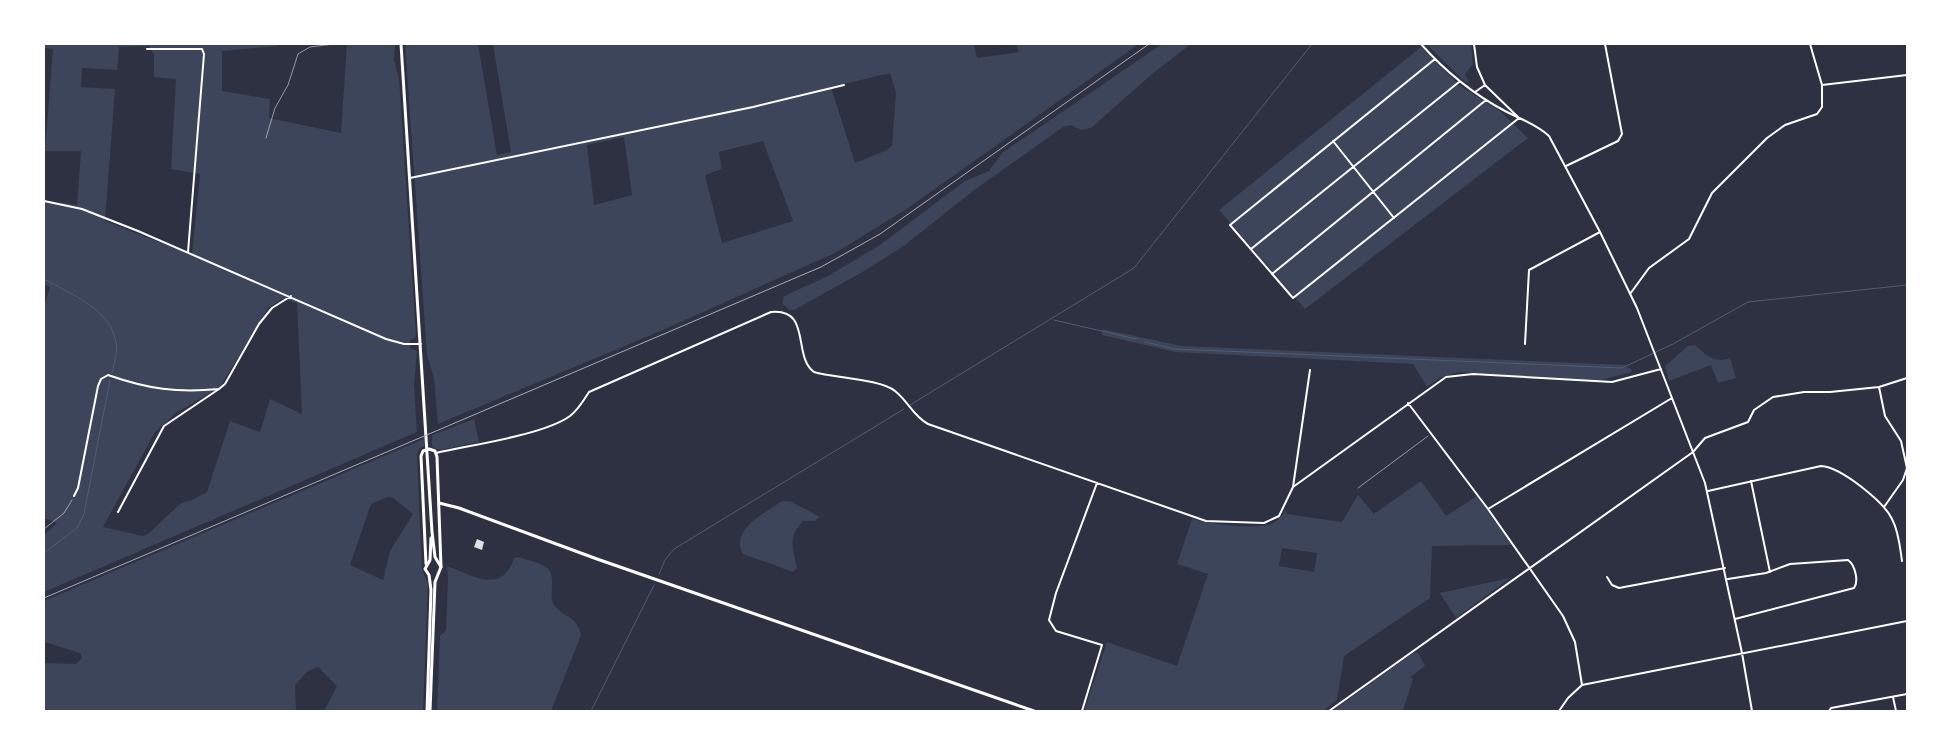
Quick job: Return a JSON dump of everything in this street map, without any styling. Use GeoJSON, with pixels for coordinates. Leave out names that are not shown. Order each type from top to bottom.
{"type":"FeatureCollection","features":[{"type":"Feature","properties":{"kind":"main road"},"geometry":{"type":"LineString","coordinates":[[401,44],[429,458],[432,532],[430,560],[426,564]]}},
{"type":"Feature","properties":{"kind":"main road"},"geometry":{"type":"LineString","coordinates":[[426,450],[436,453],[441,567],[437,575],[429,711],[430,575],[426,571],[421,456],[426,450]]}},
{"type":"Feature","properties":{"kind":"main road"},"geometry":{"type":"LineString","coordinates":[[439,503],[459,508],[597,559],[1034,711]]}},
{"type":"Feature","properties":{"kind":"main road"},"geometry":{"type":"LineString","coordinates":[[432,532],[437,561],[441,567]]}},
{"type":"Feature","properties":{"kind":"main road"},"geometry":{"type":"LineString","coordinates":[[430,560],[437,561]]}},
{"type":"Feature","properties":{"kind":"main road"},"geometry":{"type":"LineString","coordinates":[[430,575],[437,575]]}},
{"type":"Feature","properties":{"kind":"street"},"geometry":{"type":"LineString","coordinates":[[1421,44],[1459,82],[1486,100],[1549,136],[1600,232],[1656,354],[1708,491],[1725,568],[1752,711]]}},
{"type":"Feature","properties":{"kind":"street"},"geometry":{"type":"LineString","coordinates":[[1474,44],[1477,67],[1484,84],[1519,118]]}},
{"type":"Feature","properties":{"kind":"street"},"geometry":{"type":"LineString","coordinates":[[1566,166],[1618,141],[1622,134],[1605,44]]}},
{"type":"Feature","properties":{"kind":"street"},"geometry":{"type":"LineString","coordinates":[[1630,294],[1649,268],[1688,239],[1712,193],[1767,138],[1785,125],[1817,114],[1822,107],[1822,85],[1810,44]]}},
{"type":"Feature","properties":{"kind":"street"},"geometry":{"type":"LineString","coordinates":[[147,50],[202,49],[204,54],[188,252]]}},
{"type":"Feature","properties":{"kind":"street"},"geometry":{"type":"LineString","coordinates":[[1435,59],[1230,225],[1293,298],[1519,118]]}},
{"type":"Feature","properties":{"kind":"street"},"geometry":{"type":"LineString","coordinates":[[1822,85],[1907,75]]}},
{"type":"Feature","properties":{"kind":"street"},"geometry":{"type":"LineString","coordinates":[[1250,250],[1459,82]]}},
{"type":"Feature","properties":{"kind":"street"},"geometry":{"type":"LineString","coordinates":[[1475,92],[1484,84]]}},
{"type":"Feature","properties":{"kind":"street"},"geometry":{"type":"LineString","coordinates":[[410,178],[568,146],[844,85]]}},
{"type":"Feature","properties":{"kind":"street"},"geometry":{"type":"LineString","coordinates":[[1272,274],[1486,100]]}},
{"type":"Feature","properties":{"kind":"street"},"geometry":{"type":"LineString","coordinates":[[1333,141],[1394,218]]}},
{"type":"Feature","properties":{"kind":"street"},"geometry":{"type":"LineString","coordinates":[[44,201],[82,209],[291,296],[386,339],[404,344],[421,344]]}},
{"type":"Feature","properties":{"kind":"street"},"geometry":{"type":"LineString","coordinates":[[1525,344],[1529,270],[1600,232]]}},
{"type":"Feature","properties":{"kind":"street"},"geometry":{"type":"LineString","coordinates":[[118,512],[164,426],[225,384],[259,324],[272,308],[291,296]]}},
{"type":"Feature","properties":{"kind":"street"},"geometry":{"type":"LineString","coordinates":[[436,453],[529,432],[566,418],[575,411],[589,392],[772,312],[778,312],[790,316],[797,324],[806,364],[814,372],[888,388],[900,397],[914,415],[928,424],[1217,523],[1264,523],[1276,520],[1293,487],[1310,370]]}},
{"type":"Feature","properties":{"kind":"street"},"geometry":{"type":"LineString","coordinates":[[1293,487],[1441,380],[1459,374],[1612,382],[1661,369]]}},
{"type":"Feature","properties":{"kind":"street"},"geometry":{"type":"LineString","coordinates":[[74,496],[78,488],[98,386],[104,377],[108,375],[151,388],[179,390],[219,389]]}},
{"type":"Feature","properties":{"kind":"street"},"geometry":{"type":"LineString","coordinates":[[1329,711],[1693,452],[1705,438],[1745,424],[1754,410],[1767,400],[1785,394],[1879,386],[1907,378]]}},
{"type":"Feature","properties":{"kind":"street"},"geometry":{"type":"LineString","coordinates":[[1879,386],[1885,416],[1901,441],[1907,468],[1903,480],[1884,507]]}},
{"type":"Feature","properties":{"kind":"street"},"geometry":{"type":"LineString","coordinates":[[1488,509],[1672,398]]}},
{"type":"Feature","properties":{"kind":"street"},"geometry":{"type":"LineString","coordinates":[[1408,403],[1488,509],[1569,626],[1575,642],[1582,685]]}},
{"type":"Feature","properties":{"kind":"street"},"geometry":{"type":"LineString","coordinates":[[1708,491],[1826,466],[1862,488],[1884,507],[1893,522],[1902,561]]}},
{"type":"Feature","properties":{"kind":"street"},"geometry":{"type":"LineString","coordinates":[[1751,481],[1770,572]]}},
{"type":"Feature","properties":{"kind":"street"},"geometry":{"type":"LineString","coordinates":[[1082,711],[1102,645],[1056,631],[1049,620],[1056,593],[1097,483]]}},
{"type":"Feature","properties":{"kind":"street"},"geometry":{"type":"LineString","coordinates":[[1727,579],[1770,572],[1790,564],[1848,560],[1854,568],[1857,583],[1854,588],[1735,619]]}},
{"type":"Feature","properties":{"kind":"street"},"geometry":{"type":"LineString","coordinates":[[1607,577],[1612,585],[1619,588],[1725,568]]}},
{"type":"Feature","properties":{"kind":"street"},"geometry":{"type":"LineString","coordinates":[[1559,711],[1568,698],[1582,685],[1907,621]]}},
{"type":"Feature","properties":{"kind":"street"},"geometry":{"type":"LineString","coordinates":[[1829,711],[1831,708],[1907,694]]}},
{"type":"Feature","properties":{"kind":"street"},"geometry":{"type":"LineString","coordinates":[[1894,697],[1896,711]]}},
{"type":"Feature","properties":{"kind":"path"},"geometry":{"type":"LineString","coordinates":[[266,138],[275,108],[288,84],[298,54],[310,47],[334,44]]}},
{"type":"Feature","properties":{"kind":"path"},"geometry":{"type":"LineString","coordinates":[[1358,488],[1431,434]]}},
{"type":"Feature","properties":{"kind":"path"},"geometry":{"type":"LineString","coordinates":[[44,529],[64,513],[74,496]]}},
{"type":"Feature","properties":{"kind":"shaded area"},"geometry":{"type":"Polygon","coordinates":[[[44,44],[277,44],[277,46],[222,51],[222,91],[270,99],[269,118],[341,133],[347,44],[395,44],[394,60],[399,78],[416,335],[410,341],[410,348],[417,351],[414,385],[417,432],[44,592],[44,535],[57,523],[44,518],[44,307],[50,287],[44,284],[44,200],[77,205],[81,151],[45,151],[53,49],[44,48],[44,44]],[[149,46],[119,47],[117,70],[82,68],[81,87],[115,89],[105,221],[192,255],[200,174],[171,169],[176,79],[154,77],[154,55],[149,46]],[[282,299],[268,308],[220,387],[176,413],[155,432],[103,527],[143,536],[149,533],[181,503],[192,500],[207,492],[230,421],[260,432],[270,399],[302,414],[297,303],[282,299]]]}},
{"type":"Feature","properties":{"kind":"shaded area"},"geometry":{"type":"Polygon","coordinates":[[[405,44],[478,44],[497,155],[511,152],[493,44],[974,44],[977,58],[1019,52],[1016,44],[1139,44],[908,208],[837,252],[665,329],[438,424],[434,378],[427,355],[405,44]],[[890,73],[831,87],[855,163],[887,150],[892,145],[896,93],[890,73]],[[624,137],[587,145],[594,205],[632,195],[624,137]],[[763,141],[719,152],[722,169],[705,175],[722,243],[793,221],[763,141]]]}},
{"type":"Feature","properties":{"kind":"shaded area"},"geometry":{"type":"Polygon","coordinates":[[[1162,44],[1191,44],[1152,74],[1091,128],[1081,130],[1071,125],[1063,127],[973,191],[905,245],[866,270],[794,310],[789,310],[782,303],[784,296],[828,276],[880,245],[965,181],[989,171],[1002,153],[1162,44]]]}},
{"type":"Feature","properties":{"kind":"shaded area"},"geometry":{"type":"Polygon","coordinates":[[[1426,44],[1471,44],[1473,64],[1465,74],[1469,82],[1465,82],[1426,44]]]}},
{"type":"Feature","properties":{"kind":"shaded area"},"geometry":{"type":"Polygon","coordinates":[[[1421,47],[1459,85],[1500,111],[1528,138],[1305,309],[1219,210],[1421,47]]]}},
{"type":"Feature","properties":{"kind":"shaded area"},"geometry":{"type":"Polygon","coordinates":[[[1102,329],[1182,346],[1625,365],[1632,370],[1631,372],[1598,381],[1459,372],[1441,377],[1427,387],[1413,364],[1175,352],[1102,335],[1102,329]]]}},
{"type":"Feature","properties":{"kind":"shaded area"},"geometry":{"type":"Polygon","coordinates":[[[1695,345],[1711,358],[1724,360],[1730,358],[1736,378],[1718,383],[1711,365],[1669,381],[1665,366],[1688,346],[1695,345]]]}},
{"type":"Feature","properties":{"kind":"shaded area"},"geometry":{"type":"Polygon","coordinates":[[[474,419],[479,442],[439,450],[432,447],[432,435],[474,419]]]}},
{"type":"Feature","properties":{"kind":"shaded area"},"geometry":{"type":"Polygon","coordinates":[[[424,439],[424,446],[419,449],[417,454],[422,569],[428,584],[423,711],[324,711],[337,686],[318,667],[308,671],[295,685],[296,711],[44,711],[44,663],[76,664],[82,658],[80,653],[44,642],[44,601],[424,439]],[[388,497],[371,504],[350,565],[383,580],[390,551],[413,514],[393,498],[388,497]]]}},
{"type":"Feature","properties":{"kind":"shaded area"},"geometry":{"type":"Polygon","coordinates":[[[1421,481],[1446,516],[1477,496],[1512,545],[1432,546],[1430,598],[1344,656],[1337,700],[1323,711],[1084,711],[1107,642],[1177,666],[1208,574],[1177,564],[1192,519],[1222,525],[1259,526],[1275,522],[1286,510],[1287,514],[1342,522],[1358,495],[1374,514],[1421,481]],[[1282,548],[1279,566],[1314,572],[1317,553],[1282,548]]]}},
{"type":"Feature","properties":{"kind":"shaded area"},"geometry":{"type":"Polygon","coordinates":[[[782,501],[792,502],[820,517],[815,521],[803,521],[795,533],[792,543],[797,568],[793,572],[743,554],[740,545],[741,537],[751,523],[782,501]]]}},
{"type":"Feature","properties":{"kind":"shaded area"},"geometry":{"type":"Polygon","coordinates":[[[519,557],[538,563],[548,569],[552,576],[553,603],[556,608],[576,623],[581,635],[551,711],[437,711],[440,636],[446,630],[447,566],[477,578],[495,579],[502,576],[509,569],[514,558],[519,557]]]}},
{"type":"Feature","properties":{"kind":"shaded area"},"geometry":{"type":"Polygon","coordinates":[[[1510,578],[1456,618],[1440,593],[1510,578]]]}},
{"type":"Feature","properties":{"kind":"shaded area"},"geometry":{"type":"Polygon","coordinates":[[[1413,653],[1418,653],[1425,666],[1410,677],[1413,679],[1403,711],[1332,711],[1413,653]]]}},
{"type":"Feature","properties":{"kind":"building"},"geometry":{"type":"Polygon","coordinates":[[[477,539],[484,542],[482,550],[474,547],[477,539]]]}},
{"type":"Feature","properties":{"kind":"waterway"},"geometry":{"type":"LineString","coordinates":[[910,405],[1134,268],[1312,44]]}},
{"type":"Feature","properties":{"kind":"waterway"},"geometry":{"type":"LineString","coordinates":[[44,279],[88,303],[106,320],[116,342],[116,358],[112,373]]}},
{"type":"Feature","properties":{"kind":"waterway"},"geometry":{"type":"LineString","coordinates":[[1145,342],[1175,349],[1622,368],[1673,344],[1748,302],[1907,285]]}},
{"type":"Feature","properties":{"kind":"waterway"},"geometry":{"type":"LineString","coordinates":[[1054,320],[1136,339]]}},
{"type":"Feature","properties":{"kind":"waterway"},"geometry":{"type":"LineString","coordinates":[[44,553],[77,528],[84,514],[110,380]]}},
{"type":"Feature","properties":{"kind":"waterway"},"geometry":{"type":"LineString","coordinates":[[659,574],[665,560],[674,549],[904,409]]}},
{"type":"Feature","properties":{"kind":"waterway"},"geometry":{"type":"LineString","coordinates":[[591,711],[654,585]]}},
{"type":"Feature","properties":{"kind":"railway"},"geometry":{"type":"LineString","coordinates":[[44,598],[821,267],[880,234],[1149,44]]}}]}
